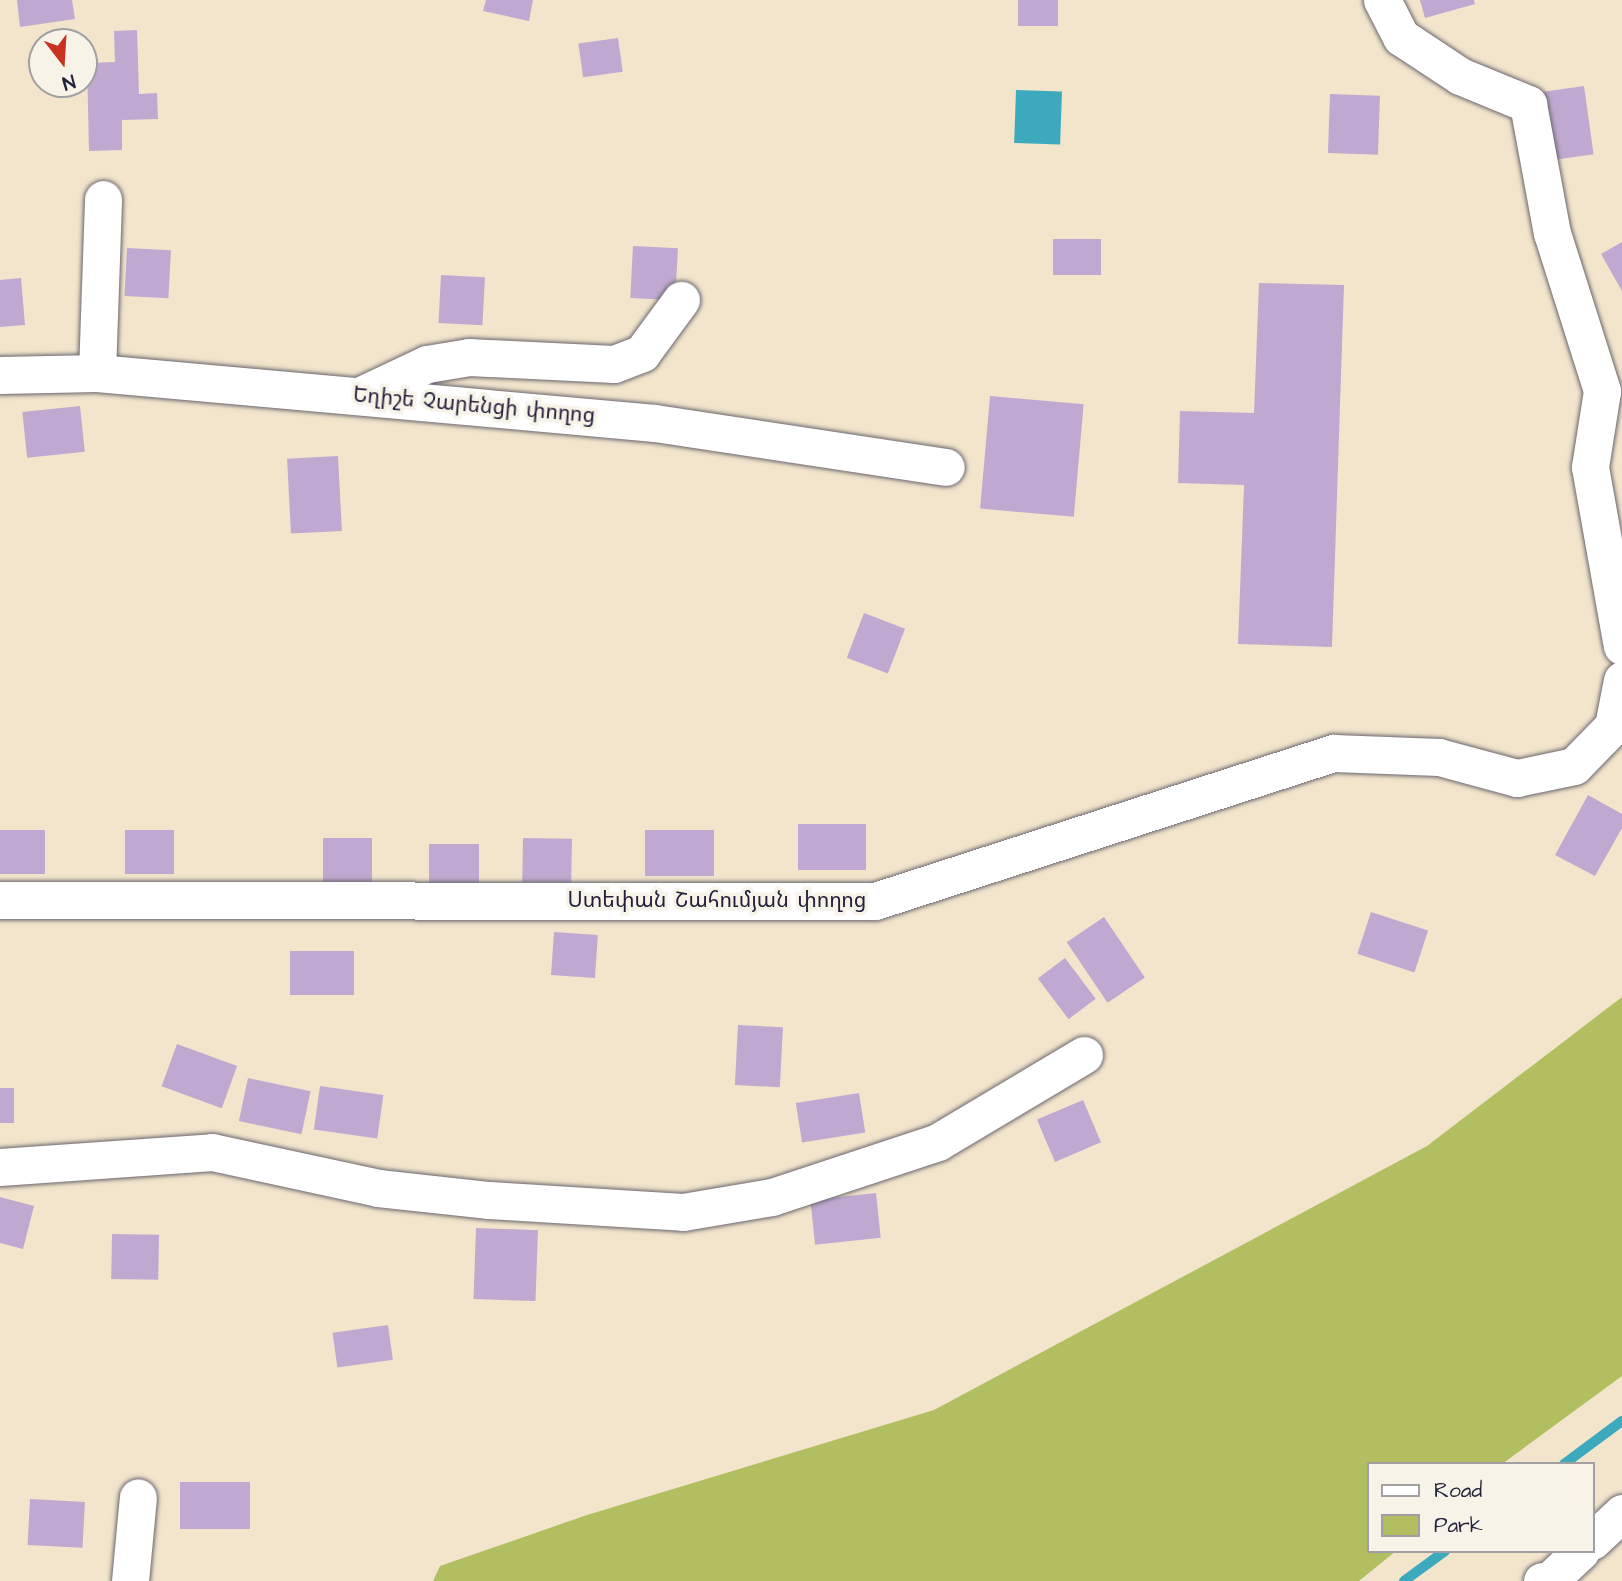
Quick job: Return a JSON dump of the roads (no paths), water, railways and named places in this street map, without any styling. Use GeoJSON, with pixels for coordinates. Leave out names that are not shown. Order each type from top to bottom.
{"type":"FeatureCollection","features":[{"type":"Feature","properties":{"kind":"street"},"geometry":{"type":"LineString","coordinates":[[1382,0],[1401,37],[1460,76],[1528,104],[1552,233],[1602,391],[1590,467],[1622,646]]}},
{"type":"Feature","properties":{"kind":"street"},"geometry":{"type":"LineString","coordinates":[[97,373],[103,199]]}},
{"type":"Feature","properties":{"kind":"street"},"geometry":{"type":"LineString","coordinates":[[358,396],[427,364],[469,357],[614,364],[642,353],[681,300]]}},
{"type":"Feature","properties":{"kind":"street","name":"Եղիշե Չարենցի փողոց"},"geometry":{"type":"LineString","coordinates":[[0,375],[97,373],[655,423],[946,467]]}},
{"type":"Feature","properties":{"kind":"street","name":"Ստեփան Շահումյան փողոց"},"geometry":{"type":"LineString","coordinates":[[0,900],[874,901],[1334,753],[1439,757],[1517,778],[1574,766],[1613,726],[1622,680]]}},
{"type":"Feature","properties":{"kind":"street"},"geometry":{"type":"LineString","coordinates":[[0,1167],[212,1152],[377,1188],[489,1200],[683,1212],[772,1197],[938,1142],[1084,1055]]}},
{"type":"Feature","properties":{"kind":"street"},"geometry":{"type":"LineString","coordinates":[[131,1581],[138,1497]]}},
{"type":"Feature","properties":{"kind":"street"},"geometry":{"type":"LineString","coordinates":[[1594,1539],[1622,1513]]}},
{"type":"Feature","properties":{"kind":"street"},"geometry":{"type":"LineString","coordinates":[[1542,1581],[1550,1580],[1579,1553]]}},
{"type":"Feature","properties":{"kind":"water"},"geometry":{"type":"Polygon","coordinates":[[[1016,90],[1062,92],[1060,145],[1014,143],[1016,90]]]}},
{"type":"Feature","properties":{"kind":"waterway"},"geometry":{"type":"LineString","coordinates":[[1567,1462],[1622,1421]]}},
{"type":"Feature","properties":{"kind":"waterway"},"geometry":{"type":"LineString","coordinates":[[1404,1581],[1442,1553]]}}]}
